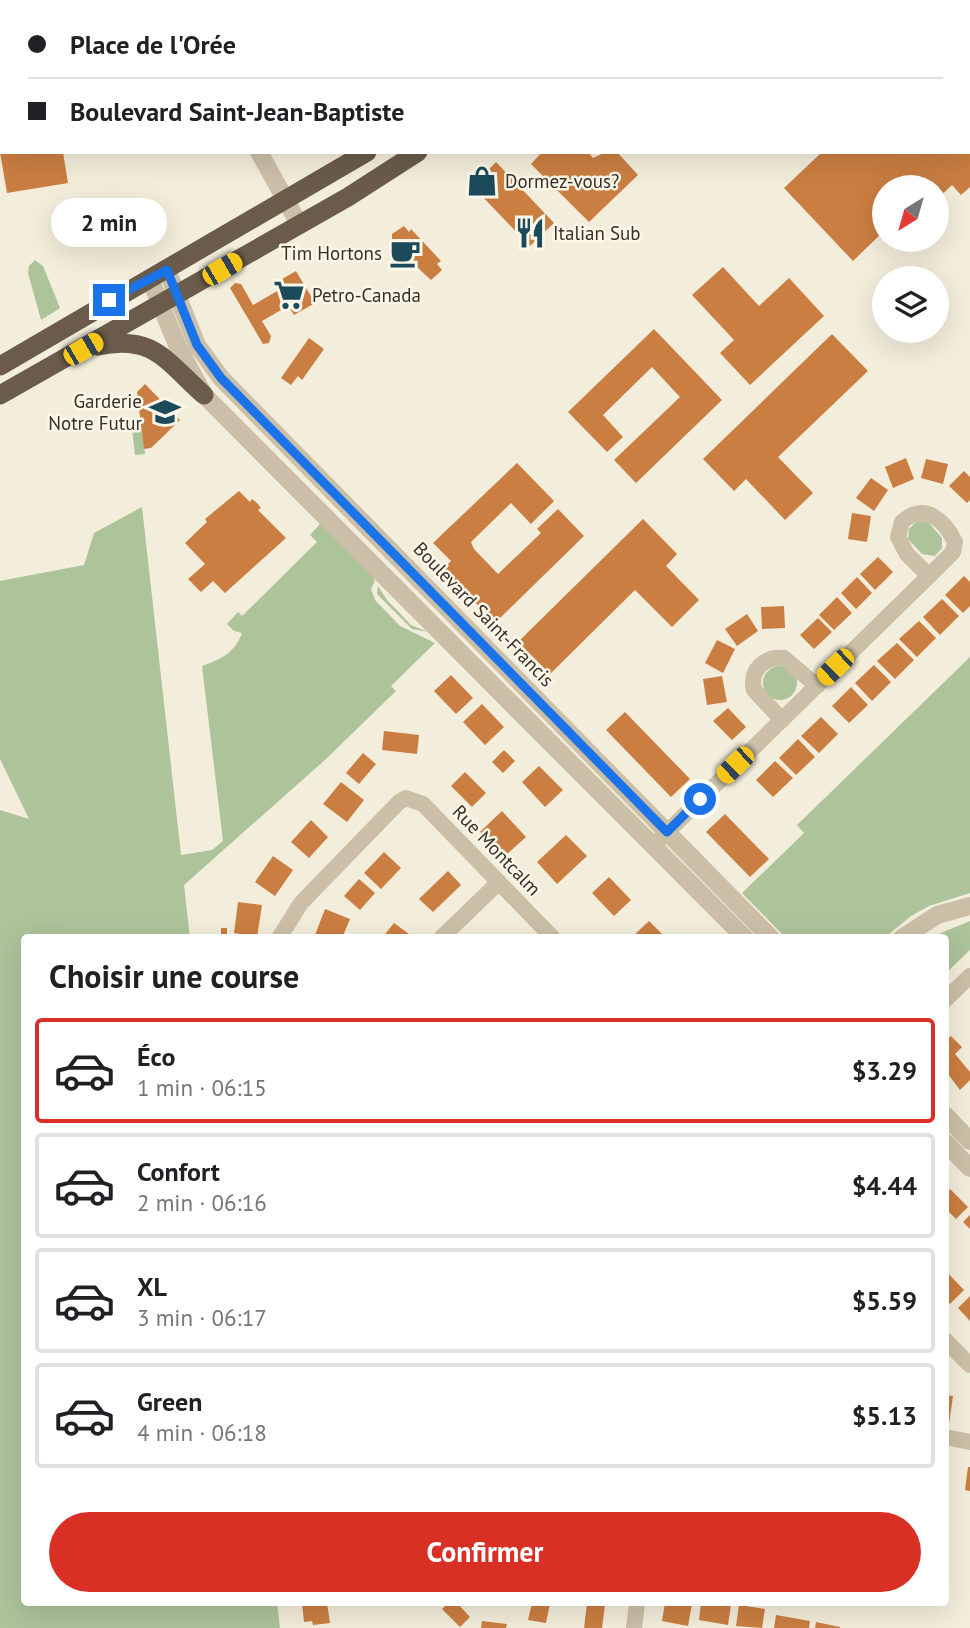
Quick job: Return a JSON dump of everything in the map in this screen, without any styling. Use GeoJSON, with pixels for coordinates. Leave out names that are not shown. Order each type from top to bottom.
{"type":"FeatureCollection","features":[{"type":"Feature","properties":{"kind":"highway"},"geometry":{"type":"LineString","coordinates":[[0,366],[363,154]]}},
{"type":"Feature","properties":{"kind":"highway"},"geometry":{"type":"LineString","coordinates":[[0,395],[83,349],[171,307],[299,224],[404,164],[416,154]]}},
{"type":"Feature","properties":{"kind":"highway"},"geometry":{"type":"LineString","coordinates":[[83,349],[121,341],[142,344],[162,357],[204,395]]}},
{"type":"Feature","properties":{"kind":"street"},"geometry":{"type":"LineString","coordinates":[[259,154],[299,224]]}},
{"type":"Feature","properties":{"kind":"street"},"geometry":{"type":"LineString","coordinates":[[158,274],[204,395],[741,934]]}},
{"type":"Feature","properties":{"kind":"street","name":"Boulevard Saint-Francis"},"geometry":{"type":"LineString","coordinates":[[171,307],[221,378],[767,934]]}},
{"type":"Feature","properties":{"kind":"street"},"geometry":{"type":"LineString","coordinates":[[653,845],[929,576]]}},
{"type":"Feature","properties":{"kind":"street"},"geometry":{"type":"LineString","coordinates":[[782,720],[754,690],[754,676],[760,665],[769,659],[784,658],[817,685]]}},
{"type":"Feature","properties":{"kind":"street","name":"Rue Montcalm"},"geometry":{"type":"LineString","coordinates":[[282,934],[301,903],[399,802],[406,798],[423,804],[549,934]]}},
{"type":"Feature","properties":{"kind":"street"},"geometry":{"type":"LineString","coordinates":[[445,934],[499,882]]}},
{"type":"Feature","properties":{"kind":"street"},"geometry":{"type":"LineString","coordinates":[[908,934],[937,915],[970,906]]}},
{"type":"Feature","properties":{"kind":"street"},"geometry":{"type":"LineString","coordinates":[[949,996],[970,976]]}},
{"type":"Feature","properties":{"kind":"street"},"geometry":{"type":"LineString","coordinates":[[949,1119],[970,1140]]}},
{"type":"Feature","properties":{"kind":"street"},"geometry":{"type":"LineString","coordinates":[[949,1146],[970,1168]]}},
{"type":"Feature","properties":{"kind":"street"},"geometry":{"type":"LineString","coordinates":[[949,1344],[970,1365]]}},
{"type":"Feature","properties":{"kind":"street"},"geometry":{"type":"LineString","coordinates":[[949,1438],[970,1442]]}},
{"type":"Feature","properties":{"kind":"street"},"geometry":{"type":"LineString","coordinates":[[634,1628],[637,1606]]}},
{"type":"Feature","properties":{"kind":"green space"},"geometry":{"type":"Polygon","coordinates":[[[35,260],[43,266],[60,308],[41,320],[28,273],[29,266],[35,260]]]}},
{"type":"Feature","properties":{"kind":"green space"},"geometry":{"type":"Polygon","coordinates":[[[140,418],[145,454],[135,455],[131,420],[140,418]]]}},
{"type":"Feature","properties":{"kind":"green space"},"geometry":{"type":"Polygon","coordinates":[[[142,507],[181,855],[212,850],[223,841],[202,666],[231,651],[242,633],[234,631],[227,624],[238,612],[242,616],[317,542],[310,535],[321,523],[370,572],[375,581],[371,589],[375,600],[400,626],[435,643],[391,686],[396,691],[326,759],[184,885],[190,934],[21,934],[21,1606],[277,1606],[280,1628],[0,1628],[0,810],[29,819],[0,759],[0,581],[84,565],[94,533],[142,507]]]}},
{"type":"Feature","properties":{"kind":"green space"},"geometry":{"type":"Polygon","coordinates":[[[917,521],[928,522],[942,538],[942,548],[935,556],[922,554],[908,539],[909,529],[917,521]]]}},
{"type":"Feature","properties":{"kind":"green space"},"geometry":{"type":"Polygon","coordinates":[[[378,586],[387,600],[411,625],[428,632],[412,629],[377,594],[378,586]]]}},
{"type":"Feature","properties":{"kind":"green space"},"geometry":{"type":"Polygon","coordinates":[[[970,657],[970,893],[929,906],[911,916],[889,934],[782,934],[742,893],[804,833],[797,825],[970,657]]]}},
{"type":"Feature","properties":{"kind":"green space"},"geometry":{"type":"Polygon","coordinates":[[[780,666],[792,671],[797,683],[792,695],[780,700],[768,695],[763,683],[768,671],[780,666]]]}},
{"type":"Feature","properties":{"kind":"green space"},"geometry":{"type":"Polygon","coordinates":[[[970,921],[970,950],[949,970],[949,934],[939,934],[970,921]]]}},
{"type":"Feature","properties":{"kind":"building"},"geometry":{"type":"Polygon","coordinates":[[[0,154],[63,154],[68,183],[7,193],[0,154]]]}},
{"type":"Feature","properties":{"kind":"building"},"geometry":{"type":"Polygon","coordinates":[[[540,154],[590,154],[593,158],[602,154],[619,154],[638,175],[589,222],[531,164],[540,154]]]}},
{"type":"Feature","properties":{"kind":"building"},"geometry":{"type":"Polygon","coordinates":[[[820,154],[970,154],[970,187],[961,195],[952,185],[949,188],[949,175],[872,175],[872,243],[853,261],[784,188],[820,154]]]}},
{"type":"Feature","properties":{"kind":"building"},"geometry":{"type":"Polygon","coordinates":[[[496,162],[554,223],[530,246],[476,190],[476,182],[496,162]]]}},
{"type":"Feature","properties":{"kind":"building"},"geometry":{"type":"Polygon","coordinates":[[[404,226],[409,232],[411,229],[441,261],[437,264],[442,270],[431,280],[402,253],[402,249],[392,239],[392,234],[404,226]]]}},
{"type":"Feature","properties":{"kind":"building"},"geometry":{"type":"Polygon","coordinates":[[[723,267],[759,306],[789,278],[824,316],[750,385],[720,353],[734,340],[692,295],[723,267]]]}},
{"type":"Feature","properties":{"kind":"building"},"geometry":{"type":"Polygon","coordinates":[[[296,271],[315,303],[294,315],[288,306],[262,321],[271,336],[269,343],[263,344],[230,288],[235,283],[241,284],[253,305],[279,290],[275,283],[296,271]]]}},
{"type":"Feature","properties":{"kind":"building"},"geometry":{"type":"Polygon","coordinates":[[[654,329],[722,400],[636,483],[614,460],[680,397],[652,367],[603,415],[623,437],[607,452],[568,412],[654,329]]]}},
{"type":"Feature","properties":{"kind":"building"},"geometry":{"type":"Polygon","coordinates":[[[832,334],[868,371],[778,457],[813,493],[785,520],[746,479],[734,491],[703,459],[832,334]]]}},
{"type":"Feature","properties":{"kind":"building"},"geometry":{"type":"Polygon","coordinates":[[[309,338],[324,349],[302,380],[298,376],[291,385],[281,378],[309,338]]]}},
{"type":"Feature","properties":{"kind":"building"},"geometry":{"type":"Polygon","coordinates":[[[145,384],[180,420],[151,448],[144,449],[137,392],[145,384]]]}},
{"type":"Feature","properties":{"kind":"building"},"geometry":{"type":"Polygon","coordinates":[[[906,458],[914,479],[893,488],[885,467],[906,458]]]}},
{"type":"Feature","properties":{"kind":"building"},"geometry":{"type":"Polygon","coordinates":[[[926,459],[948,464],[943,484],[921,478],[926,459]]]}},
{"type":"Feature","properties":{"kind":"building"},"geometry":{"type":"Polygon","coordinates":[[[517,463],[554,501],[531,524],[511,503],[471,542],[474,549],[498,574],[541,533],[537,529],[558,509],[584,536],[495,623],[443,569],[451,561],[433,543],[517,463]]]}},
{"type":"Feature","properties":{"kind":"building"},"geometry":{"type":"Polygon","coordinates":[[[964,471],[970,477],[970,500],[967,503],[949,486],[964,471]]]}},
{"type":"Feature","properties":{"kind":"building"},"geometry":{"type":"Polygon","coordinates":[[[871,478],[888,490],[874,511],[856,498],[871,478]]]}},
{"type":"Feature","properties":{"kind":"building"},"geometry":{"type":"Polygon","coordinates":[[[239,491],[250,502],[252,499],[257,503],[261,508],[258,510],[286,538],[225,593],[213,581],[201,592],[188,579],[205,564],[185,543],[207,522],[205,519],[239,491]]]}},
{"type":"Feature","properties":{"kind":"building"},"geometry":{"type":"Polygon","coordinates":[[[852,513],[871,516],[867,542],[848,539],[852,513]]]}},
{"type":"Feature","properties":{"kind":"building"},"geometry":{"type":"Polygon","coordinates":[[[643,519],[677,554],[666,566],[699,600],[672,627],[635,590],[550,674],[518,642],[643,519]]]}},
{"type":"Feature","properties":{"kind":"building"},"geometry":{"type":"Polygon","coordinates":[[[878,557],[893,572],[875,590],[860,574],[878,557]]]}},
{"type":"Feature","properties":{"kind":"building"},"geometry":{"type":"Polygon","coordinates":[[[964,576],[970,582],[970,606],[963,613],[945,595],[964,576]]]}},
{"type":"Feature","properties":{"kind":"building"},"geometry":{"type":"Polygon","coordinates":[[[857,577],[872,593],[856,609],[841,593],[857,577]]]}},
{"type":"Feature","properties":{"kind":"building"},"geometry":{"type":"Polygon","coordinates":[[[837,597],[852,613],[834,630],[819,615],[837,597]]]}},
{"type":"Feature","properties":{"kind":"building"},"geometry":{"type":"Polygon","coordinates":[[[942,599],[959,616],[940,635],[923,617],[942,599]]]}},
{"type":"Feature","properties":{"kind":"building"},"geometry":{"type":"Polygon","coordinates":[[[784,606],[785,628],[762,629],[761,607],[784,606]]]}},
{"type":"Feature","properties":{"kind":"building"},"geometry":{"type":"Polygon","coordinates":[[[747,614],[758,631],[737,646],[725,629],[747,614]]]}},
{"type":"Feature","properties":{"kind":"building"},"geometry":{"type":"Polygon","coordinates":[[[818,618],[832,632],[814,649],[800,635],[818,618]]]}},
{"type":"Feature","properties":{"kind":"building"},"geometry":{"type":"Polygon","coordinates":[[[919,621],[936,638],[917,657],[899,639],[919,621]]]}},
{"type":"Feature","properties":{"kind":"building"},"geometry":{"type":"Polygon","coordinates":[[[717,640],[735,649],[723,673],[705,663],[717,640]]]}},
{"type":"Feature","properties":{"kind":"building"},"geometry":{"type":"Polygon","coordinates":[[[897,643],[914,660],[895,679],[877,661],[897,643]]]}},
{"type":"Feature","properties":{"kind":"building"},"geometry":{"type":"Polygon","coordinates":[[[874,665],[891,682],[872,701],[855,683],[874,665]]]}},
{"type":"Feature","properties":{"kind":"building"},"geometry":{"type":"Polygon","coordinates":[[[451,675],[473,698],[456,714],[434,691],[451,675]]]}},
{"type":"Feature","properties":{"kind":"building"},"geometry":{"type":"Polygon","coordinates":[[[722,676],[727,702],[707,705],[703,679],[722,676]]]}},
{"type":"Feature","properties":{"kind":"building"},"geometry":{"type":"Polygon","coordinates":[[[851,687],[868,705],[849,723],[832,706],[851,687]]]}},
{"type":"Feature","properties":{"kind":"building"},"geometry":{"type":"Polygon","coordinates":[[[482,704],[504,727],[485,745],[463,722],[482,704]]]}},
{"type":"Feature","properties":{"kind":"building"},"geometry":{"type":"Polygon","coordinates":[[[728,708],[746,727],[732,740],[713,721],[728,708]]]}},
{"type":"Feature","properties":{"kind":"building"},"geometry":{"type":"Polygon","coordinates":[[[625,712],[690,779],[671,797],[606,730],[625,712]]]}},
{"type":"Feature","properties":{"kind":"building"},"geometry":{"type":"Polygon","coordinates":[[[821,717],[838,734],[819,753],[801,736],[821,717]]]}},
{"type":"Feature","properties":{"kind":"building"},"geometry":{"type":"Polygon","coordinates":[[[384,731],[419,735],[417,754],[382,750],[384,731]]]}},
{"type":"Feature","properties":{"kind":"building"},"geometry":{"type":"Polygon","coordinates":[[[798,739],[815,757],[796,775],[779,758],[798,739]]]}},
{"type":"Feature","properties":{"kind":"building"},"geometry":{"type":"Polygon","coordinates":[[[504,750],[515,761],[503,773],[492,762],[504,750]]]}},
{"type":"Feature","properties":{"kind":"building"},"geometry":{"type":"Polygon","coordinates":[[[363,753],[376,764],[359,784],[346,773],[363,753]]]}},
{"type":"Feature","properties":{"kind":"building"},"geometry":{"type":"Polygon","coordinates":[[[775,761],[793,778],[773,797],[756,780],[775,761]]]}},
{"type":"Feature","properties":{"kind":"building"},"geometry":{"type":"Polygon","coordinates":[[[539,766],[563,790],[545,807],[522,782],[539,766]]]}},
{"type":"Feature","properties":{"kind":"building"},"geometry":{"type":"Polygon","coordinates":[[[465,772],[486,793],[472,807],[451,786],[465,772]]]}},
{"type":"Feature","properties":{"kind":"building"},"geometry":{"type":"Polygon","coordinates":[[[341,782],[364,800],[347,822],[323,804],[341,782]]]}},
{"type":"Feature","properties":{"kind":"building"},"geometry":{"type":"Polygon","coordinates":[[[502,811],[526,837],[504,857],[480,832],[502,811]]]}},
{"type":"Feature","properties":{"kind":"building"},"geometry":{"type":"Polygon","coordinates":[[[725,814],[769,859],[750,877],[706,832],[725,814]]]}},
{"type":"Feature","properties":{"kind":"building"},"geometry":{"type":"Polygon","coordinates":[[[311,820],[328,837],[309,858],[291,842],[311,820]]]}},
{"type":"Feature","properties":{"kind":"building"},"geometry":{"type":"Polygon","coordinates":[[[566,835],[587,856],[557,884],[537,862],[566,835]]]}},
{"type":"Feature","properties":{"kind":"building"},"geometry":{"type":"Polygon","coordinates":[[[384,852],[401,868],[381,889],[364,873],[384,852]]]}},
{"type":"Feature","properties":{"kind":"building"},"geometry":{"type":"Polygon","coordinates":[[[273,856],[293,870],[275,896],[255,882],[273,856]]]}},
{"type":"Feature","properties":{"kind":"building"},"geometry":{"type":"Polygon","coordinates":[[[448,871],[461,885],[433,912],[419,899],[448,871]]]}},
{"type":"Feature","properties":{"kind":"building"},"geometry":{"type":"Polygon","coordinates":[[[609,877],[631,900],[614,916],[592,893],[609,877]]]}},
{"type":"Feature","properties":{"kind":"building"},"geometry":{"type":"Polygon","coordinates":[[[359,879],[375,893],[360,910],[344,896],[359,879]]]}},
{"type":"Feature","properties":{"kind":"building"},"geometry":{"type":"Polygon","coordinates":[[[238,902],[262,905],[257,934],[234,933],[238,902]]]}},
{"type":"Feature","properties":{"kind":"building"},"geometry":{"type":"Polygon","coordinates":[[[325,909],[350,919],[344,934],[315,934],[325,909]]]}},
{"type":"Feature","properties":{"kind":"building"},"geometry":{"type":"Polygon","coordinates":[[[649,921],[662,934],[635,934],[649,921]]]}},
{"type":"Feature","properties":{"kind":"building"},"geometry":{"type":"Polygon","coordinates":[[[394,923],[409,934],[385,934],[394,923]]]}},
{"type":"Feature","properties":{"kind":"building"},"geometry":{"type":"Polygon","coordinates":[[[221,928],[227,928],[227,934],[221,934],[221,928]]]}},
{"type":"Feature","properties":{"kind":"building"},"geometry":{"type":"Polygon","coordinates":[[[951,1036],[962,1047],[955,1054],[970,1072],[970,1080],[960,1090],[949,1075],[951,1036]]]}},
{"type":"Feature","properties":{"kind":"building"},"geometry":{"type":"Polygon","coordinates":[[[949,1190],[968,1207],[956,1219],[949,1212],[949,1190]]]}},
{"type":"Feature","properties":{"kind":"building"},"geometry":{"type":"Polygon","coordinates":[[[970,1215],[970,1229],[963,1222],[970,1215]]]}},
{"type":"Feature","properties":{"kind":"building"},"geometry":{"type":"Polygon","coordinates":[[[949,1274],[964,1290],[949,1303],[949,1274]]]}},
{"type":"Feature","properties":{"kind":"building"},"geometry":{"type":"Polygon","coordinates":[[[970,1296],[970,1321],[958,1308],[970,1296]]]}},
{"type":"Feature","properties":{"kind":"building"},"geometry":{"type":"Polygon","coordinates":[[[949,1396],[953,1396],[949,1424],[949,1396]]]}},
{"type":"Feature","properties":{"kind":"building"},"geometry":{"type":"Polygon","coordinates":[[[970,1467],[970,1491],[965,1490],[970,1467]]]}},
{"type":"Feature","properties":{"kind":"building"},"geometry":{"type":"Polygon","coordinates":[[[302,1606],[327,1606],[330,1623],[313,1625],[312,1621],[304,1622],[302,1606]]]}},
{"type":"Feature","properties":{"kind":"building"},"geometry":{"type":"Polygon","coordinates":[[[445,1606],[460,1606],[470,1617],[460,1627],[442,1609],[445,1606]]]}},
{"type":"Feature","properties":{"kind":"building"},"geometry":{"type":"Polygon","coordinates":[[[531,1606],[549,1606],[546,1623],[528,1620],[531,1606]]]}},
{"type":"Feature","properties":{"kind":"building"},"geometry":{"type":"Polygon","coordinates":[[[587,1606],[605,1606],[602,1628],[584,1628],[587,1606]]]}},
{"type":"Feature","properties":{"kind":"building"},"geometry":{"type":"Polygon","coordinates":[[[664,1606],[692,1606],[688,1626],[662,1621],[664,1606]]]}},
{"type":"Feature","properties":{"kind":"building"},"geometry":{"type":"Polygon","coordinates":[[[701,1606],[731,1606],[728,1625],[699,1620],[701,1606]]]}},
{"type":"Feature","properties":{"kind":"building"},"geometry":{"type":"Polygon","coordinates":[[[739,1606],[765,1609],[762,1628],[736,1626],[739,1606]]]}},
{"type":"Feature","properties":{"kind":"building"},"geometry":{"type":"Polygon","coordinates":[[[776,1615],[810,1621],[809,1628],[774,1628],[776,1615]]]}},
{"type":"Feature","properties":{"kind":"building"},"geometry":{"type":"Polygon","coordinates":[[[482,1621],[507,1624],[506,1628],[481,1628],[482,1621]]]}},
{"type":"Feature","properties":{"kind":"building"},"geometry":{"type":"Polygon","coordinates":[[[816,1622],[840,1627],[840,1628],[815,1628],[816,1622]]]}},
{"type":"Feature","properties":{"kind":"place","name":"Dormez-vous?"},"geometry":{"type":"Point","coordinates":[482,181]}},
{"type":"Feature","properties":{"kind":"place","name":"Italian Sub"},"geometry":{"type":"Point","coordinates":[530,233]}},
{"type":"Feature","properties":{"kind":"place","name":"Tim Hortons"},"geometry":{"type":"Point","coordinates":[405,253]}},
{"type":"Feature","properties":{"kind":"place","name":"Petro-Canada"},"geometry":{"type":"Point","coordinates":[289,295]}},
{"type":"Feature","properties":{"kind":"place","name":"Garderie Notre Futur"},"geometry":{"type":"Point","coordinates":[165,412]}},
{"type":"Feature","properties":{"kind":"route"},"geometry":{"type":"LineString","coordinates":[[109,300],[167,270],[197,345],[221,378],[667,832],[700,799]]}}]}
